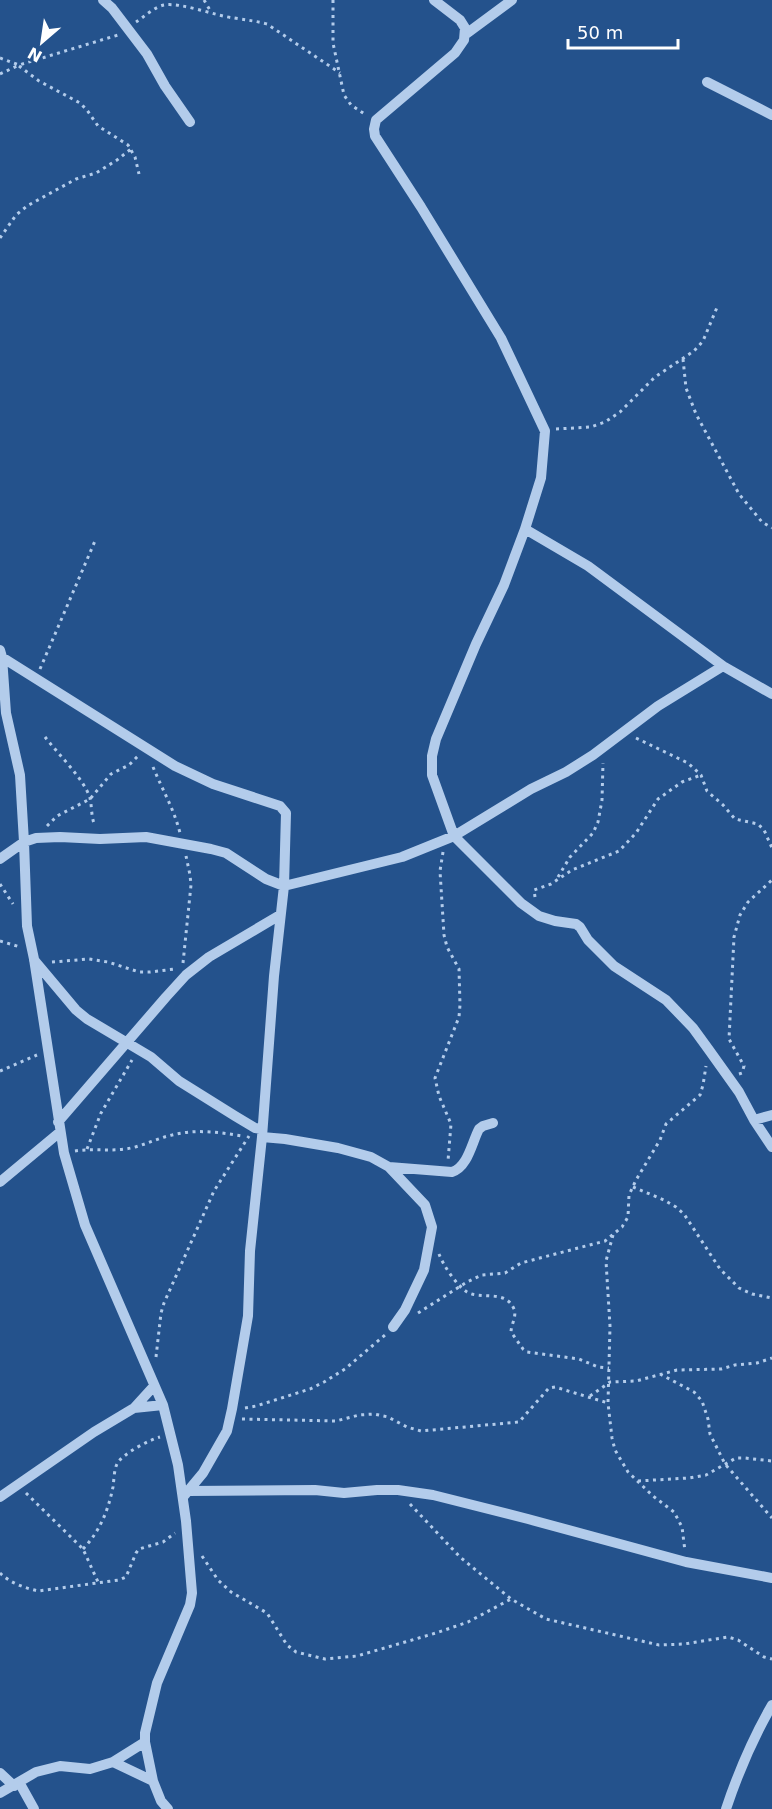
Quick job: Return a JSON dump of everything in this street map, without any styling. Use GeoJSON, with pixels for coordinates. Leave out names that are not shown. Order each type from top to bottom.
{"type":"FeatureCollection","features":[{"type":"Feature","properties":{"kind":"street"},"geometry":{"type":"LineString","coordinates":[[103,0],[112,8],[147,54],[165,86],[190,122]]}},
{"type":"Feature","properties":{"kind":"street"},"geometry":{"type":"LineString","coordinates":[[434,0],[460,20],[466,34]]}},
{"type":"Feature","properties":{"kind":"street"},"geometry":{"type":"LineString","coordinates":[[512,0],[466,34],[455,52],[376,120],[374,129],[375,136],[501,338],[545,430],[541,478],[525,529],[504,585],[436,739],[432,756],[432,775],[450,838],[521,903],[539,916],[580,927],[588,940],[614,966],[666,1000],[693,1029],[740,1092],[754,1120],[772,1147]]}},
{"type":"Feature","properties":{"kind":"street"},"geometry":{"type":"LineString","coordinates":[[707,82],[772,115]]}},
{"type":"Feature","properties":{"kind":"street"},"geometry":{"type":"LineString","coordinates":[[525,529],[588,566],[723,666],[772,694]]}},
{"type":"Feature","properties":{"kind":"street"},"geometry":{"type":"LineString","coordinates":[[1,654],[36,679],[175,766],[213,784],[264,800],[284,809],[286,813],[284,886],[257,1133],[248,1316],[227,1431],[203,1473],[185,1494]]}},
{"type":"Feature","properties":{"kind":"street"},"geometry":{"type":"LineString","coordinates":[[1,654],[6,713],[20,775],[27,926],[35,958],[64,1153],[85,1225],[163,1405],[185,1494],[192,1593],[157,1683],[145,1742],[153,1781],[161,1801],[168,1809]]}},
{"type":"Feature","properties":{"kind":"street"},"geometry":{"type":"LineString","coordinates":[[0,859],[24,842],[36,838],[146,837],[225,853],[266,879],[284,886],[402,857],[450,838],[531,789],[566,772],[658,706],[723,666]]}},
{"type":"Feature","properties":{"kind":"street"},"geometry":{"type":"LineString","coordinates":[[0,1182],[59,1127],[127,1042],[186,975],[209,957],[280,915]]}},
{"type":"Feature","properties":{"kind":"street"},"geometry":{"type":"LineString","coordinates":[[35,958],[76,1010],[87,1019],[151,1057],[179,1081],[257,1133],[338,1148],[372,1157],[389,1167],[425,1205],[432,1227],[422,1277],[405,1310],[393,1327]]}},
{"type":"Feature","properties":{"kind":"street"},"geometry":{"type":"LineString","coordinates":[[754,1120],[772,1115]]}},
{"type":"Feature","properties":{"kind":"street"},"geometry":{"type":"LineString","coordinates":[[389,1167],[456,1171],[464,1161],[479,1129],[493,1123]]}},
{"type":"Feature","properties":{"kind":"street"},"geometry":{"type":"LineString","coordinates":[[0,1497],[94,1432],[134,1408],[154,1386]]}},
{"type":"Feature","properties":{"kind":"street"},"geometry":{"type":"LineString","coordinates":[[134,1408],[163,1405]]}},
{"type":"Feature","properties":{"kind":"street"},"geometry":{"type":"LineString","coordinates":[[185,1494],[315,1491],[344,1493],[398,1490],[433,1495],[528,1518],[686,1562],[772,1578]]}},
{"type":"Feature","properties":{"kind":"street"},"geometry":{"type":"LineString","coordinates":[[726,1809],[734,1783],[759,1727],[772,1705]]}},
{"type":"Feature","properties":{"kind":"street"},"geometry":{"type":"LineString","coordinates":[[0,1792],[36,1772],[60,1766],[90,1769],[113,1762],[145,1742]]}},
{"type":"Feature","properties":{"kind":"street"},"geometry":{"type":"LineString","coordinates":[[113,1762],[153,1781]]}},
{"type":"Feature","properties":{"kind":"street"},"geometry":{"type":"LineString","coordinates":[[0,1773],[16,1784],[34,1809]]}},
{"type":"Feature","properties":{"kind":"path"},"geometry":{"type":"LineString","coordinates":[[204,0],[212,12]]}},
{"type":"Feature","properties":{"kind":"path"},"geometry":{"type":"LineString","coordinates":[[333,0],[333,43],[344,95],[351,105],[376,120]]}},
{"type":"Feature","properties":{"kind":"path"},"geometry":{"type":"LineString","coordinates":[[0,74],[19,65],[129,30],[157,8],[165,5],[267,24],[340,73]]}},
{"type":"Feature","properties":{"kind":"path"},"geometry":{"type":"LineString","coordinates":[[0,58],[19,65],[39,81],[80,103],[98,126],[131,149],[139,174]]}},
{"type":"Feature","properties":{"kind":"path"},"geometry":{"type":"LineString","coordinates":[[0,238],[16,215],[27,206],[76,179],[96,173],[131,149]]}},
{"type":"Feature","properties":{"kind":"path"},"geometry":{"type":"LineString","coordinates":[[545,430],[591,427],[605,422],[620,412],[655,377],[694,351],[703,341],[718,305]]}},
{"type":"Feature","properties":{"kind":"path"},"geometry":{"type":"LineString","coordinates":[[683,358],[686,387],[696,414],[739,494],[762,522],[772,528]]}},
{"type":"Feature","properties":{"kind":"path"},"geometry":{"type":"LineString","coordinates":[[36,679],[95,541]]}},
{"type":"Feature","properties":{"kind":"path"},"geometry":{"type":"LineString","coordinates":[[622,732],[688,763],[700,775],[707,791],[735,819],[752,821],[762,827],[772,848]]}},
{"type":"Feature","properties":{"kind":"path"},"geometry":{"type":"LineString","coordinates":[[45,737],[82,783],[90,799],[92,819],[100,839]]}},
{"type":"Feature","properties":{"kind":"path"},"geometry":{"type":"LineString","coordinates":[[539,916],[534,890],[551,884],[557,878],[570,857],[593,833],[598,822],[602,800],[604,746]]}},
{"type":"Feature","properties":{"kind":"path"},"geometry":{"type":"LineString","coordinates":[[0,940],[35,958],[89,959],[140,972],[183,968],[190,875],[176,819],[161,788],[147,750],[129,765],[111,774],[90,799],[57,816],[36,838]]}},
{"type":"Feature","properties":{"kind":"path"},"geometry":{"type":"LineString","coordinates":[[557,878],[619,851],[636,833],[658,799],[686,780],[700,775]]}},
{"type":"Feature","properties":{"kind":"path"},"geometry":{"type":"LineString","coordinates":[[446,1171],[451,1124],[439,1096],[435,1078],[459,1017],[460,1005],[459,969],[447,947],[444,935],[440,871],[450,838]]}},
{"type":"Feature","properties":{"kind":"path"},"geometry":{"type":"LineString","coordinates":[[730,1079],[742,1073],[744,1066],[729,1039],[734,937],[740,915],[748,902],[772,880]]}},
{"type":"Feature","properties":{"kind":"path"},"geometry":{"type":"LineString","coordinates":[[87,1149],[101,1113],[139,1049]]}},
{"type":"Feature","properties":{"kind":"path"},"geometry":{"type":"LineString","coordinates":[[0,1071],[48,1050]]}},
{"type":"Feature","properties":{"kind":"path"},"geometry":{"type":"LineString","coordinates":[[232,1409],[256,1406],[310,1389],[324,1382],[364,1354],[393,1327],[482,1275],[505,1273],[521,1263],[605,1241],[613,1235],[628,1217],[629,1195],[660,1140],[666,1124],[700,1095],[704,1085],[709,1050]]}},
{"type":"Feature","properties":{"kind":"path"},"geometry":{"type":"LineString","coordinates":[[64,1153],[87,1149],[130,1148],[172,1135],[194,1132],[257,1133]]}},
{"type":"Feature","properties":{"kind":"path"},"geometry":{"type":"LineString","coordinates":[[156,1363],[164,1303],[214,1191],[257,1133]]}},
{"type":"Feature","properties":{"kind":"path"},"geometry":{"type":"LineString","coordinates":[[633,1187],[664,1200],[684,1214],[720,1269],[740,1288],[752,1294],[772,1298]]}},
{"type":"Feature","properties":{"kind":"path"},"geometry":{"type":"LineString","coordinates":[[432,1227],[441,1262],[468,1293],[493,1295],[512,1305],[515,1313],[511,1332],[523,1349],[527,1352],[579,1359],[598,1367],[610,1368]]}},
{"type":"Feature","properties":{"kind":"path"},"geometry":{"type":"LineString","coordinates":[[613,1235],[606,1261],[610,1326],[608,1403],[612,1438],[615,1450],[628,1472],[674,1512],[682,1527],[686,1562]]}},
{"type":"Feature","properties":{"kind":"path"},"geometry":{"type":"LineString","coordinates":[[590,1396],[610,1382],[636,1381],[677,1370],[721,1370],[772,1358]]}},
{"type":"Feature","properties":{"kind":"path"},"geometry":{"type":"LineString","coordinates":[[660,1374],[694,1392],[702,1401],[710,1434],[725,1464],[772,1518]]}},
{"type":"Feature","properties":{"kind":"path"},"geometry":{"type":"LineString","coordinates":[[227,1431],[238,1421],[248,1418],[336,1421],[374,1414],[388,1417],[421,1431],[515,1423],[523,1419],[551,1387],[590,1396],[608,1403]]}},
{"type":"Feature","properties":{"kind":"path"},"geometry":{"type":"LineString","coordinates":[[82,1549],[93,1539],[104,1518],[111,1498],[116,1465],[126,1454],[156,1438],[171,1433]]}},
{"type":"Feature","properties":{"kind":"path"},"geometry":{"type":"LineString","coordinates":[[638,1481],[706,1475],[736,1458],[772,1461]]}},
{"type":"Feature","properties":{"kind":"path"},"geometry":{"type":"LineString","coordinates":[[19,1485],[82,1549],[98,1582]]}},
{"type":"Feature","properties":{"kind":"path"},"geometry":{"type":"LineString","coordinates":[[398,1490],[460,1557],[511,1599],[546,1619],[659,1646],[728,1637],[772,1659]]}},
{"type":"Feature","properties":{"kind":"path"},"geometry":{"type":"LineString","coordinates":[[0,1573],[5,1578],[26,1588],[38,1591],[108,1582],[126,1576],[139,1549],[168,1539],[186,1521]]}},
{"type":"Feature","properties":{"kind":"path"},"geometry":{"type":"LineString","coordinates":[[201,1555],[218,1580],[231,1592],[267,1613],[287,1645],[297,1652],[325,1659],[357,1656],[436,1633],[468,1622],[511,1599]]}}]}
